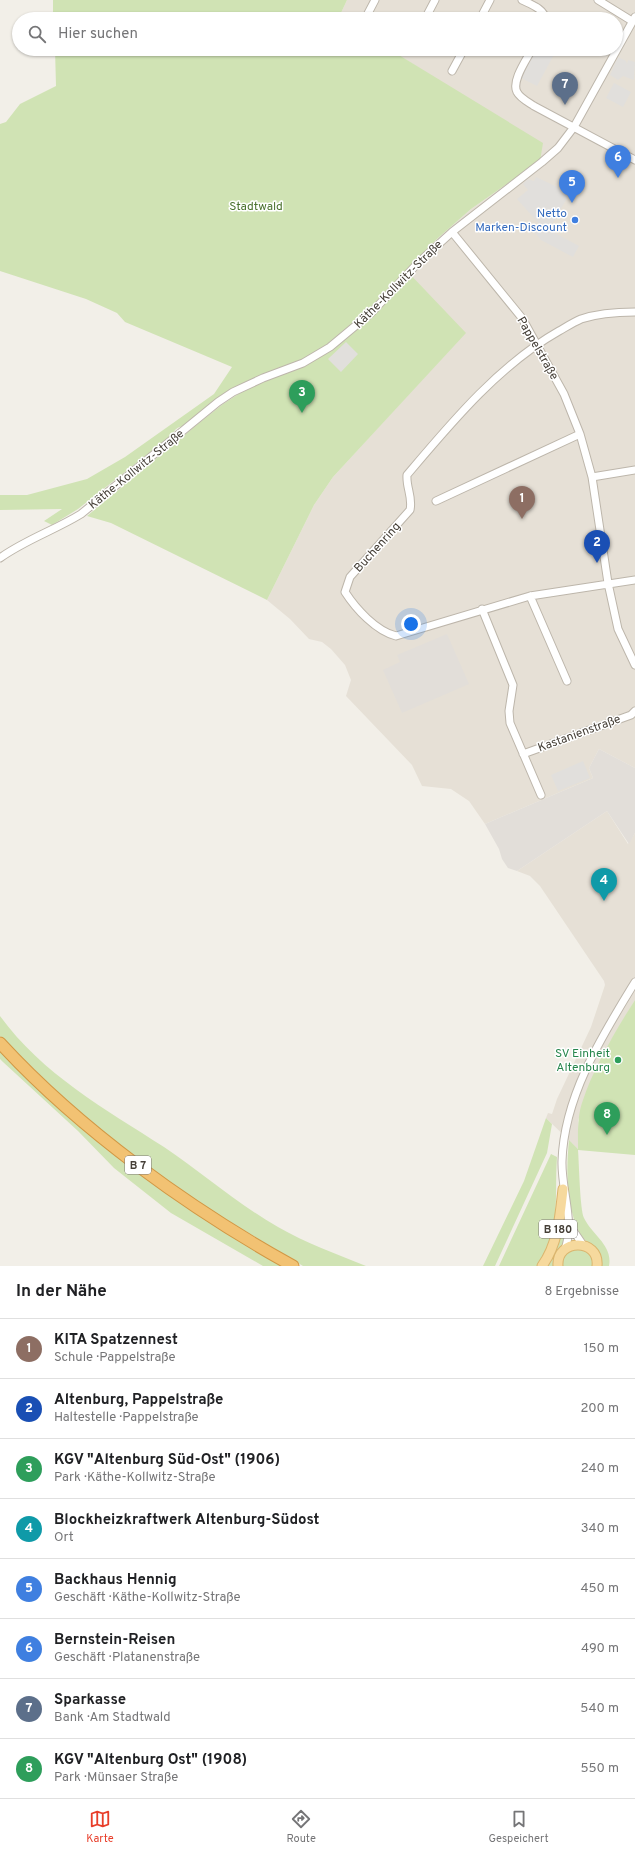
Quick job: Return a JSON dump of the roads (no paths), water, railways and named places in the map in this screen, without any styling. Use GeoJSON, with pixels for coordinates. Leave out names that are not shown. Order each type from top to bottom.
{"type":"FeatureCollection","features":[{"type":"Feature","properties":{"kind":"highway","name":"B 7"},"geometry":{"type":"LineString","coordinates":[[0,1043],[64,1105],[130,1160],[198,1209],[293,1266]]}},
{"type":"Feature","properties":{"kind":"main road","name":"B 180"},"geometry":{"type":"LineString","coordinates":[[542,1266],[550,1252],[556,1236],[563,1189]]}},
{"type":"Feature","properties":{"kind":"main road"},"geometry":{"type":"LineString","coordinates":[[558,1265],[559,1258],[565,1248],[577,1244],[583,1245],[593,1252],[596,1257],[597,1266]]}},
{"type":"Feature","properties":{"kind":"street"},"geometry":{"type":"LineString","coordinates":[[369,12],[375,0]]}},
{"type":"Feature","properties":{"kind":"street"},"geometry":{"type":"LineString","coordinates":[[429,12],[435,0]]}},
{"type":"Feature","properties":{"kind":"street"},"geometry":{"type":"LineString","coordinates":[[484,12],[490,0]]}},
{"type":"Feature","properties":{"kind":"street"},"geometry":{"type":"LineString","coordinates":[[522,0],[543,12]]}},
{"type":"Feature","properties":{"kind":"street"},"geometry":{"type":"LineString","coordinates":[[598,0],[621,12]]}},
{"type":"Feature","properties":{"kind":"street"},"geometry":{"type":"LineString","coordinates":[[623,13],[634,19]]}},
{"type":"Feature","properties":{"kind":"street","name":"Käthe-Kollwitz-Straße"},"geometry":{"type":"LineString","coordinates":[[623,39],[634,19]]}},
{"type":"Feature","properties":{"kind":"street"},"geometry":{"type":"LineString","coordinates":[[452,71],[460,56]]}},
{"type":"Feature","properties":{"kind":"street"},"geometry":{"type":"LineString","coordinates":[[528,56],[515,82],[516,91],[520,96],[534,106],[635,160]]}},
{"type":"Feature","properties":{"kind":"street","name":"Käthe-Kollwitz-Straße"},"geometry":{"type":"LineString","coordinates":[[0,558],[10,550],[67,523],[81,514],[218,402],[233,392],[263,378],[303,363],[330,347],[372,312],[418,263],[452,232],[558,148],[574,127],[613,56]]}},
{"type":"Feature","properties":{"kind":"street","name":"Pappelstraße"},"geometry":{"type":"LineString","coordinates":[[452,232],[522,318],[564,394],[580,434],[592,477],[608,583],[618,628],[635,665]]}},
{"type":"Feature","properties":{"kind":"street","name":"Buchenring"},"geometry":{"type":"LineString","coordinates":[[635,312],[611,312],[580,320],[537,344],[492,382],[449,425],[407,475],[406,482],[411,493],[412,504],[410,510],[350,577],[346,592],[352,603],[379,628],[387,634],[396,636],[482,609],[530,596],[635,580]]}},
{"type":"Feature","properties":{"kind":"street"},"geometry":{"type":"LineString","coordinates":[[436,501],[580,434]]}},
{"type":"Feature","properties":{"kind":"street"},"geometry":{"type":"LineString","coordinates":[[592,477],[635,470]]}},
{"type":"Feature","properties":{"kind":"street"},"geometry":{"type":"LineString","coordinates":[[530,596],[567,681]]}},
{"type":"Feature","properties":{"kind":"street","name":"Kastanienstraße"},"geometry":{"type":"LineString","coordinates":[[482,609],[513,685],[509,712],[510,723],[541,795]]}},
{"type":"Feature","properties":{"kind":"street","name":"Kastanienstraße"},"geometry":{"type":"LineString","coordinates":[[523,754],[634,715]]}},
{"type":"Feature","properties":{"kind":"street"},"geometry":{"type":"LineString","coordinates":[[565,1248],[570,1226],[563,1189],[562,1162],[564,1137],[576,1094],[597,1047],[635,982]]}},
{"type":"Feature","properties":{"kind":"street"},"geometry":{"type":"LineString","coordinates":[[570,1226],[583,1245]]}},
{"type":"Feature","properties":{"kind":"place","name":"Sparkasse"},"geometry":{"type":"Point","coordinates":[565,105]}},
{"type":"Feature","properties":{"kind":"place","name":"Bernstein-Reisen"},"geometry":{"type":"Point","coordinates":[618,178]}},
{"type":"Feature","properties":{"kind":"place","name":"Backhaus Hennig"},"geometry":{"type":"Point","coordinates":[572,203]}},
{"type":"Feature","properties":{"kind":"place","name":"Netto Marken-Discount"},"geometry":{"type":"Point","coordinates":[575,220]}},
{"type":"Feature","properties":{"kind":"place","name":"KGV \"Altenburg Süd-Ost\" (1906)"},"geometry":{"type":"Point","coordinates":[302,413]}},
{"type":"Feature","properties":{"kind":"place","name":"KITA Spatzennest"},"geometry":{"type":"Point","coordinates":[522,519]}},
{"type":"Feature","properties":{"kind":"place","name":"Altenburg, Pappelstraße"},"geometry":{"type":"Point","coordinates":[597,563]}},
{"type":"Feature","properties":{"kind":"place","name":"Blockheizkraftwerk Altenburg-Südost"},"geometry":{"type":"Point","coordinates":[604,901]}},
{"type":"Feature","properties":{"kind":"place","name":"SV Einheit Altenburg"},"geometry":{"type":"Point","coordinates":[618,1060]}},
{"type":"Feature","properties":{"kind":"place","name":"KGV \"Altenburg Ost\" (1908)"},"geometry":{"type":"Point","coordinates":[607,1135]}},
{"type":"Feature","properties":{"kind":"park label","name":"Stadtwald"},"geometry":{"type":"Point","coordinates":[256,206]}}]}
